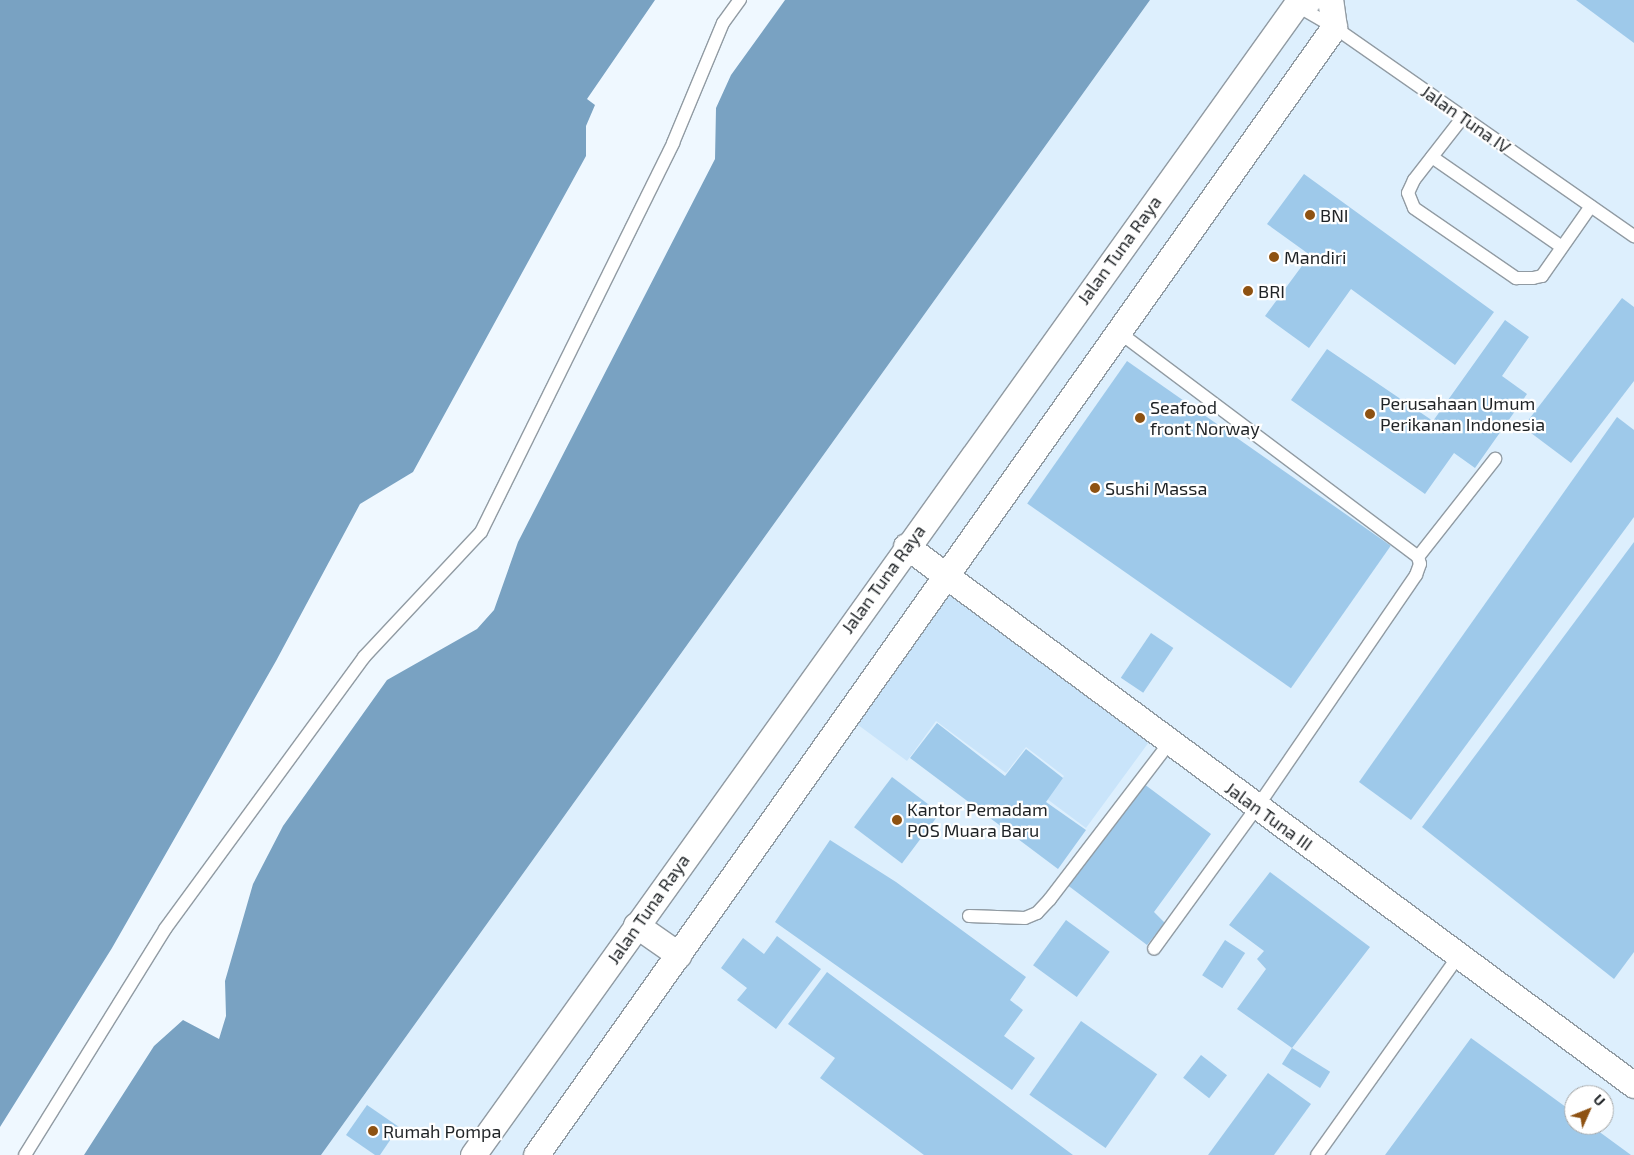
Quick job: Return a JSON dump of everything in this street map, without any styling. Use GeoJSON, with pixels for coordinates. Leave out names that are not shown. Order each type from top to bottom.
{"type":"FeatureCollection","features":[{"type":"Feature","properties":{"kind":"street"},"geometry":{"type":"LineString","coordinates":[[536,1155],[679,955],[788,797],[948,577],[1334,27],[1330,0]]}},
{"type":"Feature","properties":{"kind":"street","name":"Jalan Tuna Raya"},"geometry":{"type":"LineString","coordinates":[[473,1155],[906,546],[1302,3]]}},
{"type":"Feature","properties":{"kind":"street","name":"Jalan Tuna III"},"geometry":{"type":"LineString","coordinates":[[906,546],[1459,956],[1631,1077]]}},
{"type":"Feature","properties":{"kind":"street"},"geometry":{"type":"LineString","coordinates":[[636,925],[679,955]]}},
{"type":"Feature","properties":{"kind":"lane"},"geometry":{"type":"LineString","coordinates":[[25,1155],[164,929],[364,658],[481,532],[673,143],[724,23],[740,0]]}},
{"type":"Feature","properties":{"kind":"lane","name":"Jalan Tuna IV"},"geometry":{"type":"LineString","coordinates":[[1302,3],[1634,236]]}},
{"type":"Feature","properties":{"kind":"lane"},"geometry":{"type":"LineString","coordinates":[[1463,117],[1432,157],[1408,193],[1414,208],[1516,278],[1542,276],[1591,206]]}},
{"type":"Feature","properties":{"kind":"lane"},"geometry":{"type":"LineString","coordinates":[[1432,157],[1562,247]]}},
{"type":"Feature","properties":{"kind":"lane"},"geometry":{"type":"LineString","coordinates":[[1120,333],[1418,557],[1420,564],[1416,575],[1257,807],[1154,948]]}},
{"type":"Feature","properties":{"kind":"lane"},"geometry":{"type":"LineString","coordinates":[[1418,557],[1495,459]]}},
{"type":"Feature","properties":{"kind":"lane"},"geometry":{"type":"LineString","coordinates":[[969,916],[1025,918],[1036,913],[1050,900],[1170,742]]}},
{"type":"Feature","properties":{"kind":"lane"},"geometry":{"type":"LineString","coordinates":[[1317,1155],[1459,956]]}},
{"type":"Feature","properties":{"kind":"shaded area"},"geometry":{"type":"Polygon","coordinates":[[[0,0],[655,0],[587,99],[595,105],[586,126],[586,156],[413,472],[360,504],[276,661],[112,948],[0,1127],[0,0]]]}},
{"type":"Feature","properties":{"kind":"shaded area"},"geometry":{"type":"Polygon","coordinates":[[[785,0],[1150,0],[321,1155],[84,1155],[154,1046],[183,1020],[219,1039],[226,1016],[225,981],[253,884],[283,826],[387,680],[477,629],[494,610],[518,542],[715,159],[716,108],[731,75],[785,0]]]}},
{"type":"Feature","properties":{"kind":"shaded area"},"geometry":{"type":"Polygon","coordinates":[[[1150,0],[1634,0],[1634,1155],[321,1155],[1150,0]]]}},
{"type":"Feature","properties":{"kind":"shaded area"},"geometry":{"type":"Polygon","coordinates":[[[945,590],[1149,742],[1086,828],[1047,799],[1064,776],[1026,747],[1006,773],[936,721],[907,761],[850,719],[945,590]]]}},
{"type":"Feature","properties":{"kind":"building"},"geometry":{"type":"Polygon","coordinates":[[[1576,0],[1634,0],[1634,43],[1576,0]]]}},
{"type":"Feature","properties":{"kind":"building"},"geometry":{"type":"Polygon","coordinates":[[[1304,174],[1494,312],[1455,365],[1351,289],[1309,348],[1265,316],[1310,255],[1267,224],[1304,174]]]}},
{"type":"Feature","properties":{"kind":"building"},"geometry":{"type":"Polygon","coordinates":[[[1622,298],[1634,307],[1634,381],[1571,463],[1523,427],[1622,298]]]}},
{"type":"Feature","properties":{"kind":"building"},"geometry":{"type":"Polygon","coordinates":[[[1505,320],[1529,337],[1502,376],[1527,394],[1475,468],[1454,453],[1425,494],[1291,400],[1327,349],[1433,421],[1505,320]]]}},
{"type":"Feature","properties":{"kind":"building"},"geometry":{"type":"Polygon","coordinates":[[[1127,361],[1391,546],[1291,688],[1027,504],[1127,361]]]}},
{"type":"Feature","properties":{"kind":"building"},"geometry":{"type":"Polygon","coordinates":[[[1617,417],[1634,430],[1634,517],[1411,820],[1359,782],[1617,417]]]}},
{"type":"Feature","properties":{"kind":"building"},"geometry":{"type":"Polygon","coordinates":[[[1634,542],[1634,952],[1614,979],[1422,827],[1634,542]]]}},
{"type":"Feature","properties":{"kind":"building"},"geometry":{"type":"Polygon","coordinates":[[[1151,633],[1173,648],[1143,693],[1121,678],[1151,633]]]}},
{"type":"Feature","properties":{"kind":"building"},"geometry":{"type":"Polygon","coordinates":[[[937,723],[1005,776],[1026,749],[1063,778],[1046,802],[1086,830],[1058,869],[910,758],[937,723]]]}},
{"type":"Feature","properties":{"kind":"building","name":"Kantor Pemadam POS Muara Baru"},"geometry":{"type":"Polygon","coordinates":[[[892,777],[940,813],[902,863],[854,827],[892,777]]]}},
{"type":"Feature","properties":{"kind":"building"},"geometry":{"type":"Polygon","coordinates":[[[1144,784],[1211,834],[1154,912],[1165,923],[1147,945],[1066,884],[1144,784]]]}},
{"type":"Feature","properties":{"kind":"building"},"geometry":{"type":"Polygon","coordinates":[[[830,840],[896,882],[1026,977],[1010,1000],[1023,1010],[1004,1036],[1035,1058],[1012,1090],[775,922],[830,840]]]}},
{"type":"Feature","properties":{"kind":"building"},"geometry":{"type":"Polygon","coordinates":[[[1270,872],[1370,947],[1292,1048],[1237,1009],[1266,969],[1257,959],[1264,951],[1229,925],[1270,872]]]}},
{"type":"Feature","properties":{"kind":"building"},"geometry":{"type":"Polygon","coordinates":[[[1066,920],[1110,952],[1077,997],[1033,965],[1066,920]]]}},
{"type":"Feature","properties":{"kind":"building"},"geometry":{"type":"Polygon","coordinates":[[[777,936],[821,969],[776,1029],[737,1000],[747,988],[721,968],[743,938],[764,954],[777,936]]]}},
{"type":"Feature","properties":{"kind":"building"},"geometry":{"type":"Polygon","coordinates":[[[1225,940],[1245,953],[1222,988],[1202,975],[1225,940]]]}},
{"type":"Feature","properties":{"kind":"building"},"geometry":{"type":"Polygon","coordinates":[[[827,972],[1073,1155],[924,1155],[820,1078],[835,1058],[788,1024],[827,972]]]}},
{"type":"Feature","properties":{"kind":"building"},"geometry":{"type":"Polygon","coordinates":[[[1081,1021],[1157,1074],[1106,1148],[1029,1095],[1081,1021]]]}},
{"type":"Feature","properties":{"kind":"building"},"geometry":{"type":"Polygon","coordinates":[[[1471,1038],[1564,1106],[1564,1135],[1604,1135],[1631,1155],[1385,1155],[1471,1038]]]}},
{"type":"Feature","properties":{"kind":"building"},"geometry":{"type":"Polygon","coordinates":[[[1292,1048],[1330,1072],[1320,1088],[1282,1064],[1292,1048]]]}},
{"type":"Feature","properties":{"kind":"building"},"geometry":{"type":"Polygon","coordinates":[[[1201,1055],[1227,1075],[1209,1098],[1183,1078],[1201,1055]]]}},
{"type":"Feature","properties":{"kind":"building"},"geometry":{"type":"Polygon","coordinates":[[[1268,1073],[1311,1104],[1274,1155],[1208,1155],[1268,1073]]]}},
{"type":"Feature","properties":{"kind":"building","name":"Rumah Pompa"},"geometry":{"type":"Polygon","coordinates":[[[367,1105],[399,1127],[380,1155],[375,1155],[346,1135],[367,1105]]]}},
{"type":"Feature","properties":{"kind":"place","name":"BNI"},"geometry":{"type":"Point","coordinates":[1310,215]}},
{"type":"Feature","properties":{"kind":"place","name":"Mandiri"},"geometry":{"type":"Point","coordinates":[1274,257]}},
{"type":"Feature","properties":{"kind":"place","name":"BRI"},"geometry":{"type":"Point","coordinates":[1248,291]}},
{"type":"Feature","properties":{"kind":"place","name":"Perusahaan Umum Perikanan Indonesia"},"geometry":{"type":"Point","coordinates":[1370,414]}},
{"type":"Feature","properties":{"kind":"place","name":"Seafood front Norway"},"geometry":{"type":"Point","coordinates":[1140,418]}},
{"type":"Feature","properties":{"kind":"place","name":"Sushi Massa"},"geometry":{"type":"Point","coordinates":[1095,488]}},
{"type":"Feature","properties":{"kind":"place","name":"Kantor Pemadam POS Muara Baru"},"geometry":{"type":"Point","coordinates":[897,820]}},
{"type":"Feature","properties":{"kind":"place","name":"Rumah Pompa"},"geometry":{"type":"Point","coordinates":[373,1131]}}]}
